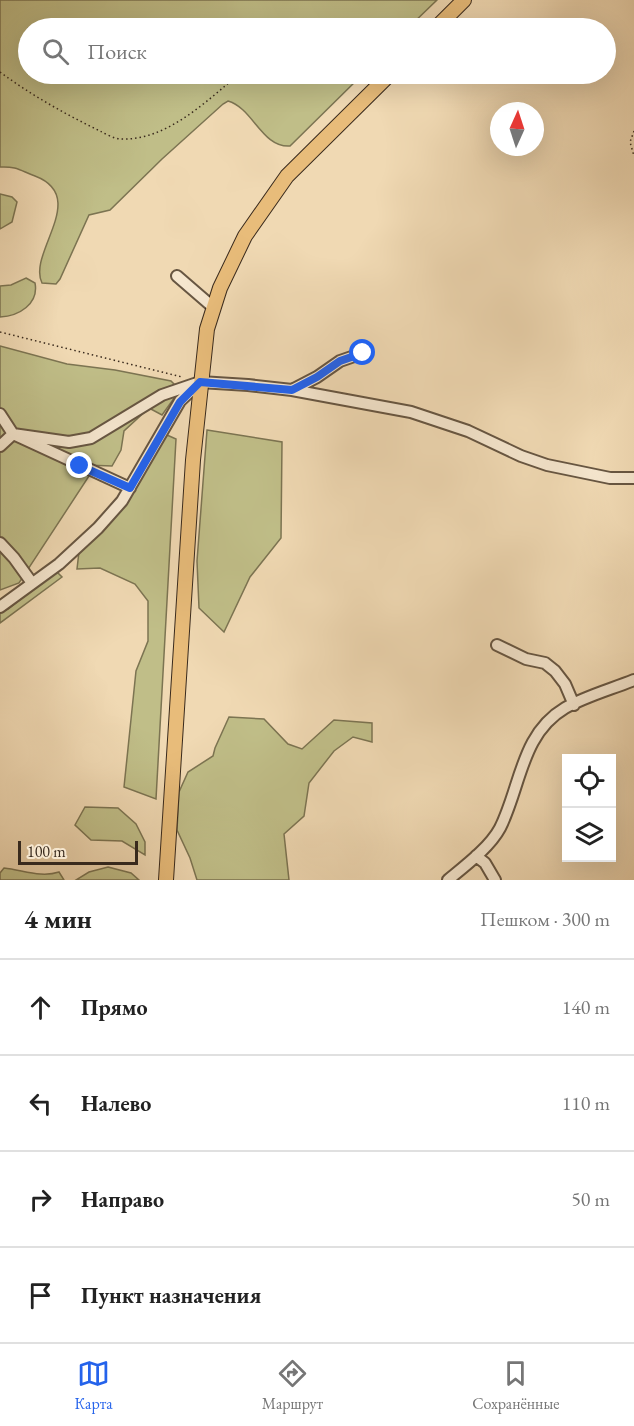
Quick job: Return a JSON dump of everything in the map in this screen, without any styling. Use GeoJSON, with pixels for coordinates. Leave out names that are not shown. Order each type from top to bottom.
{"type":"FeatureCollection","features":[{"type":"Feature","properties":{"kind":"main road"},"geometry":{"type":"LineString","coordinates":[[446,18],[464,0]]}},
{"type":"Feature","properties":{"kind":"main road"},"geometry":{"type":"LineString","coordinates":[[166,880],[193,460],[207,329],[220,288],[245,236],[287,176],[380,84]]}},
{"type":"Feature","properties":{"kind":"street"},"geometry":{"type":"LineString","coordinates":[[177,276],[214,308]]}},
{"type":"Feature","properties":{"kind":"street"},"geometry":{"type":"LineString","coordinates":[[292,390],[317,377],[340,361],[363,353]]}},
{"type":"Feature","properties":{"kind":"street"},"geometry":{"type":"LineString","coordinates":[[0,607],[59,564],[98,528],[122,501],[180,402],[200,382]]}},
{"type":"Feature","properties":{"kind":"street"},"geometry":{"type":"LineString","coordinates":[[13,434],[69,442],[91,438],[162,395],[200,382],[292,390],[411,412],[468,431],[521,456],[547,465],[610,478],[634,478]]}},
{"type":"Feature","properties":{"kind":"street"},"geometry":{"type":"LineString","coordinates":[[0,414],[13,434],[130,488]]}},
{"type":"Feature","properties":{"kind":"street"},"geometry":{"type":"LineString","coordinates":[[0,446],[13,434]]}},
{"type":"Feature","properties":{"kind":"street"},"geometry":{"type":"LineString","coordinates":[[0,543],[32,583]]}},
{"type":"Feature","properties":{"kind":"street"},"geometry":{"type":"LineString","coordinates":[[497,645],[526,659],[545,663],[565,684],[574,705]]}},
{"type":"Feature","properties":{"kind":"street"},"geometry":{"type":"LineString","coordinates":[[448,880],[476,856],[499,830],[528,750],[543,728],[565,709],[634,680]]}},
{"type":"Feature","properties":{"kind":"street"},"geometry":{"type":"LineString","coordinates":[[476,856],[484,863],[495,880]]}},
{"type":"Feature","properties":{"kind":"path"},"geometry":{"type":"LineString","coordinates":[[0,72],[15,84],[118,140],[147,137],[196,111],[227,84]]}},
{"type":"Feature","properties":{"kind":"path"},"geometry":{"type":"LineString","coordinates":[[634,131],[630,142],[634,156]]}},
{"type":"Feature","properties":{"kind":"path"},"geometry":{"type":"LineString","coordinates":[[0,332],[200,382]]}},
{"type":"Feature","properties":{"kind":"shaded area"},"geometry":{"type":"Polygon","coordinates":[[[0,0],[437,0],[418,18],[18,18],[18,84],[353,84],[290,146],[272,141],[237,105],[228,101],[223,104],[110,210],[89,215],[56,284],[42,283],[40,271],[42,257],[54,226],[57,197],[50,185],[35,176],[15,168],[0,167],[0,0]]]}},
{"type":"Feature","properties":{"kind":"shaded area"},"geometry":{"type":"Polygon","coordinates":[[[0,194],[12,197],[17,202],[12,222],[0,229],[0,194]]]}},
{"type":"Feature","properties":{"kind":"shaded area"},"geometry":{"type":"Polygon","coordinates":[[[26,278],[35,283],[31,303],[14,314],[0,317],[0,286],[11,285],[26,278]]]}},
{"type":"Feature","properties":{"kind":"shaded area"},"geometry":{"type":"Polygon","coordinates":[[[0,346],[67,364],[115,370],[171,381],[180,390],[162,415],[149,408],[124,431],[121,450],[112,466],[85,465],[4,430],[89,476],[19,583],[0,590],[0,346]]]}},
{"type":"Feature","properties":{"kind":"shaded area"},"geometry":{"type":"Polygon","coordinates":[[[207,430],[282,442],[281,538],[250,577],[224,632],[199,608],[197,561],[207,430]]]}},
{"type":"Feature","properties":{"kind":"shaded area"},"geometry":{"type":"Polygon","coordinates":[[[167,435],[176,439],[156,799],[124,787],[136,671],[148,641],[148,601],[135,584],[100,568],[77,569],[80,543],[135,486],[167,435]]]}},
{"type":"Feature","properties":{"kind":"shaded area"},"geometry":{"type":"Polygon","coordinates":[[[56,571],[62,577],[0,623],[0,612],[8,609],[56,571]]]}},
{"type":"Feature","properties":{"kind":"shaded area"},"geometry":{"type":"Polygon","coordinates":[[[229,717],[264,719],[288,744],[302,749],[334,720],[372,723],[372,742],[353,737],[334,751],[309,783],[304,816],[284,834],[289,880],[197,880],[177,830],[179,792],[188,772],[213,756],[229,717]]]}},
{"type":"Feature","properties":{"kind":"shaded area"},"geometry":{"type":"Polygon","coordinates":[[[85,807],[118,808],[136,824],[145,842],[145,855],[122,841],[91,840],[75,825],[85,807]]]}},
{"type":"Feature","properties":{"kind":"shaded area"},"geometry":{"type":"Polygon","coordinates":[[[108,867],[131,873],[139,880],[76,880],[89,872],[108,867]]]}},
{"type":"Feature","properties":{"kind":"shaded area"},"geometry":{"type":"Polygon","coordinates":[[[4,868],[39,874],[59,872],[64,880],[0,880],[0,873],[4,868]]]}},
{"type":"Feature","properties":{"kind":"route"},"geometry":{"type":"LineString","coordinates":[[80,466],[130,488],[180,402],[200,382],[292,390],[317,377],[340,361],[363,353]]}}]}
